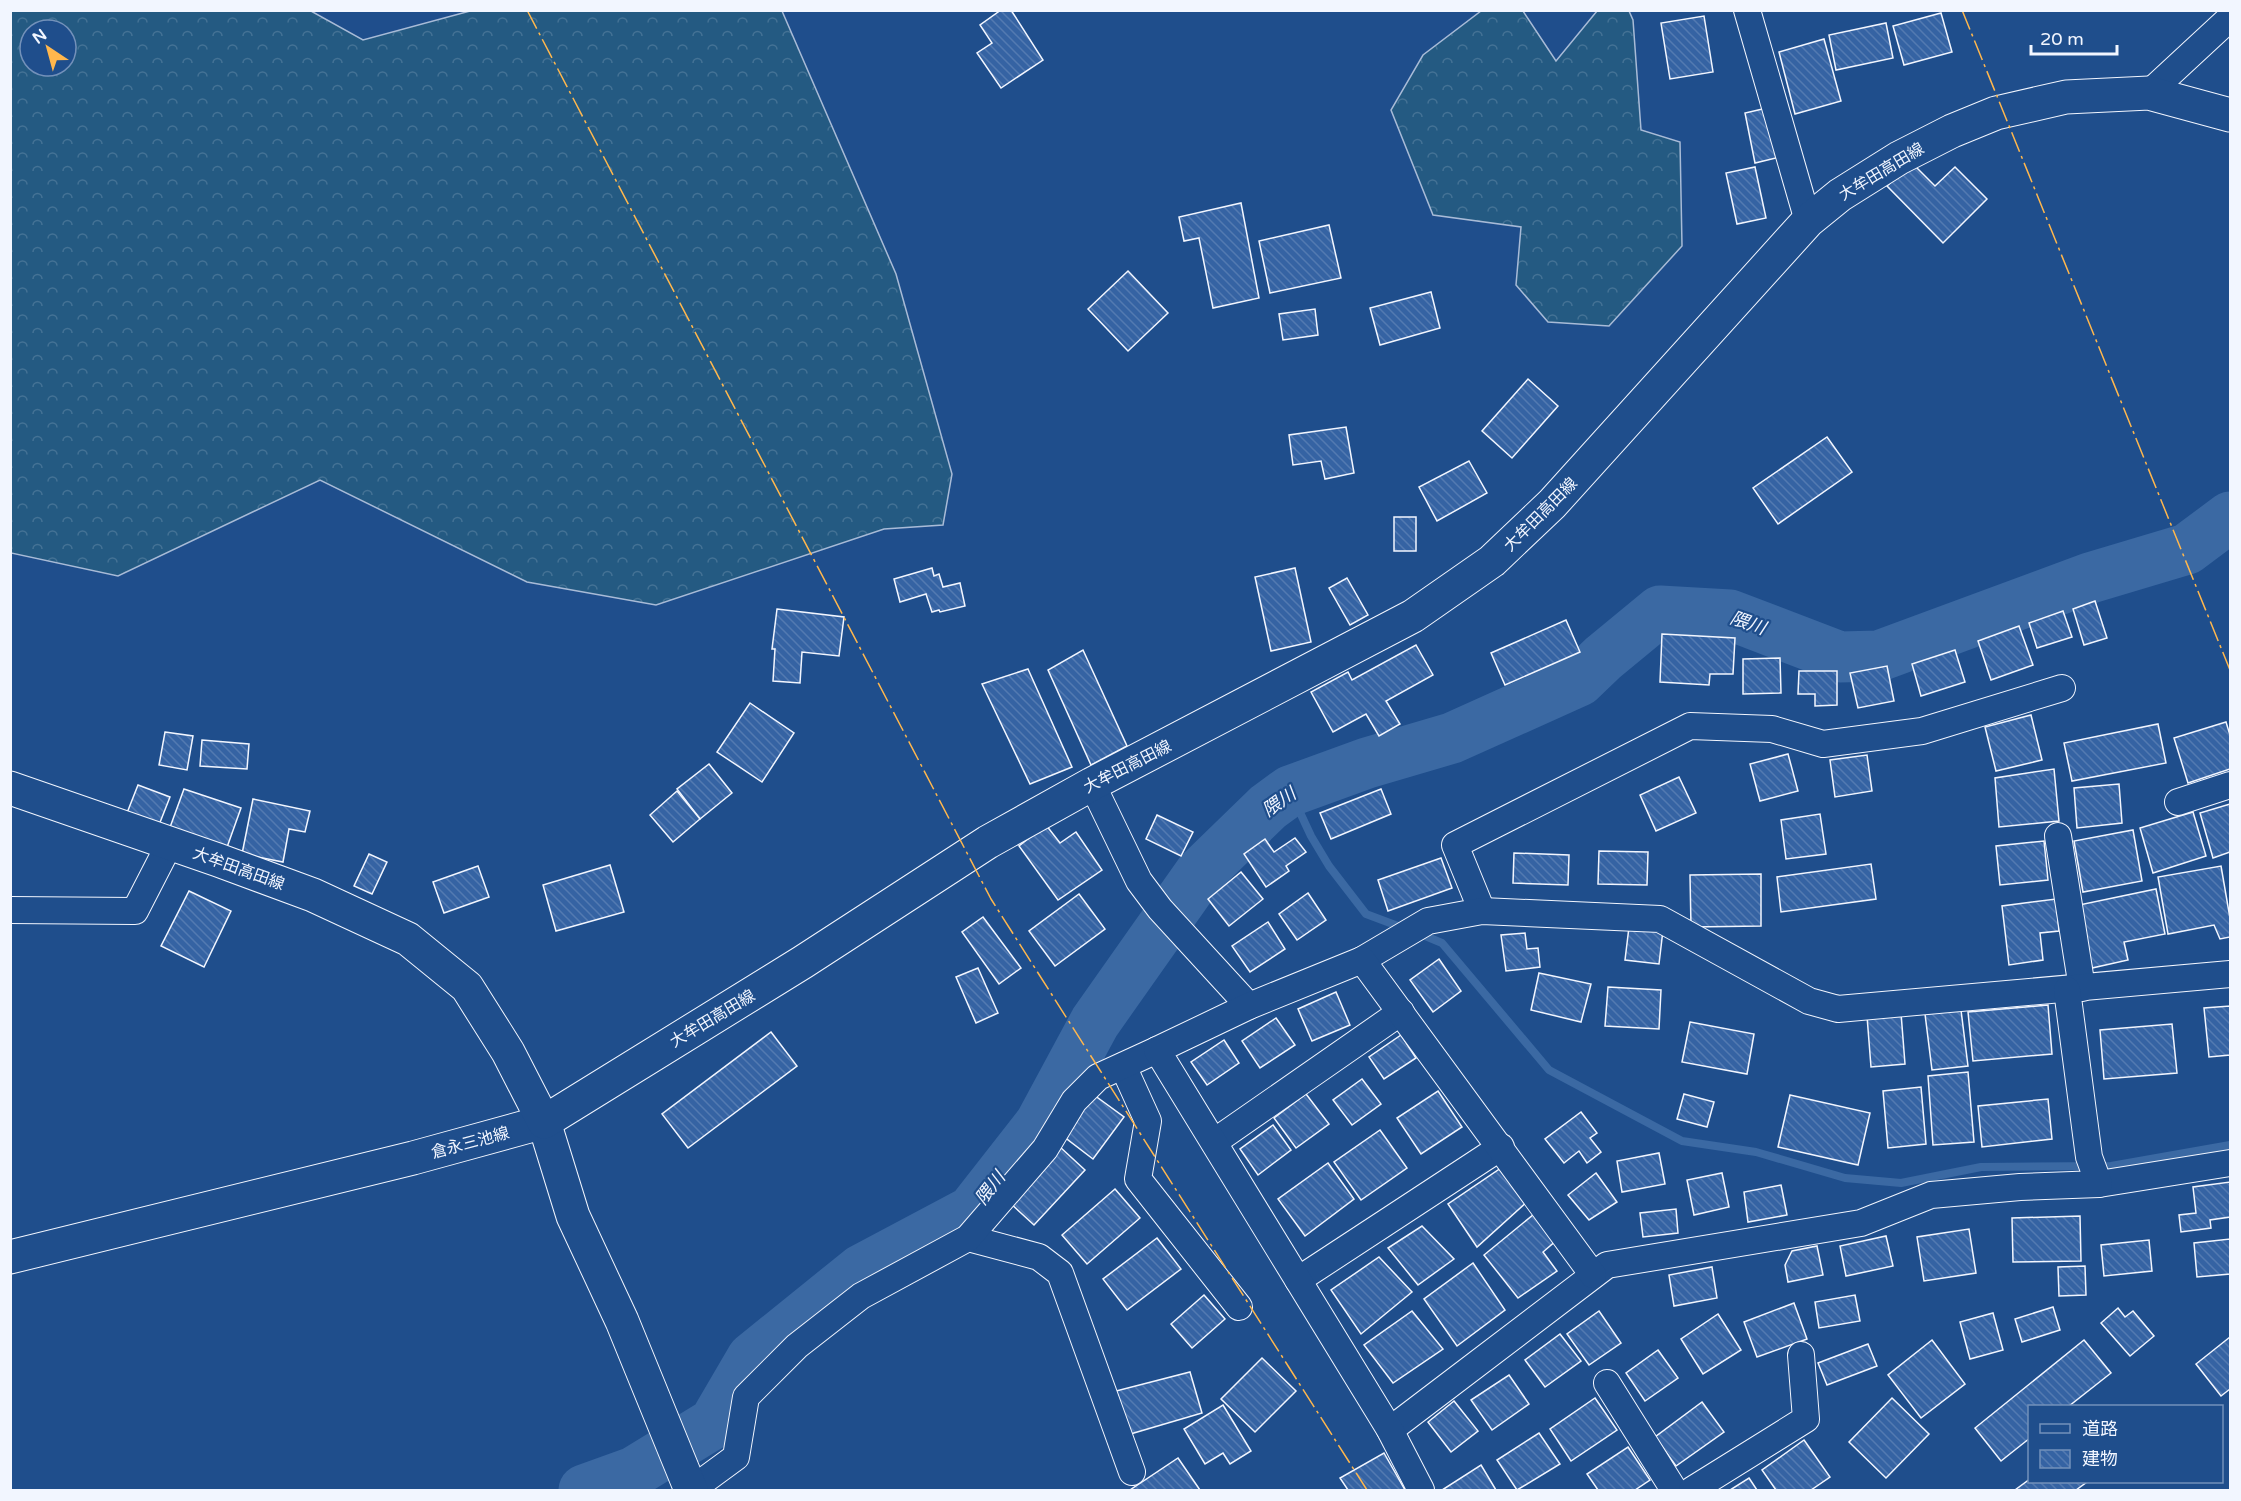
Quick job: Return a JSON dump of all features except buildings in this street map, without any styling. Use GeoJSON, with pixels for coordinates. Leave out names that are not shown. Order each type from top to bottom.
{"type":"FeatureCollection","features":[{"type":"Feature","properties":{"kind":"main road","name":"大牟田高田線"},"geometry":{"type":"LineString","coordinates":[[10,788],[313,895],[408,939],[466,987],[508,1052],[544,1122],[803,962],[987,842],[1092,784],[1413,616],[1492,561],[1552,504],[1808,221],[1840,195],[1899,158],[1952,131],[1996,113],[2066,97],[2149,93],[2230,115]]}},
{"type":"Feature","properties":{"kind":"main road","name":"倉永三池線"},"geometry":{"type":"LineString","coordinates":[[10,1257],[413,1158],[544,1122]]}},
{"type":"Feature","properties":{"kind":"main road"},"geometry":{"type":"LineString","coordinates":[[544,1122],[573,1216],[622,1321],[691,1490]]}},
{"type":"Feature","properties":{"kind":"street"},"geometry":{"type":"LineString","coordinates":[[1747,10],[1808,221]]}},
{"type":"Feature","properties":{"kind":"street"},"geometry":{"type":"LineString","coordinates":[[2149,93],[2230,18]]}},
{"type":"Feature","properties":{"kind":"street"},"geometry":{"type":"LineString","coordinates":[[1482,911],[1455,845],[1690,726],[1772,729],[1822,744],[1922,731],[2062,688]]}},
{"type":"Feature","properties":{"kind":"street"},"geometry":{"type":"LineString","coordinates":[[1092,784],[1139,881],[1166,916],[1249,1006]]}},
{"type":"Feature","properties":{"kind":"street"},"geometry":{"type":"LineString","coordinates":[[2178,802],[2230,785]]}},
{"type":"Feature","properties":{"kind":"street"},"geometry":{"type":"LineString","coordinates":[[2058,836],[2095,1172]]}},
{"type":"Feature","properties":{"kind":"street"},"geometry":{"type":"LineString","coordinates":[[10,910],[135,911],[170,843]]}},
{"type":"Feature","properties":{"kind":"street"},"geometry":{"type":"LineString","coordinates":[[691,1490],[736,1457],[746,1397],[797,1346],[861,1296],[968,1238],[1045,1149],[1074,1101],[1098,1077],[1249,1006],[1362,960],[1428,921],[1482,911],[1660,919],[1809,1001],[1838,1009],[2230,974]]}},
{"type":"Feature","properties":{"kind":"street"},"geometry":{"type":"LineString","coordinates":[[1362,960],[1593,1275]]}},
{"type":"Feature","properties":{"kind":"street"},"geometry":{"type":"LineString","coordinates":[[1214,1142],[1401,1012]]}},
{"type":"Feature","properties":{"kind":"street"},"geometry":{"type":"LineString","coordinates":[[1157,1050],[1390,1430],[1421,1491]]}},
{"type":"Feature","properties":{"kind":"street"},"geometry":{"type":"LineString","coordinates":[[1123,1066],[1148,1121],[1138,1179],[1239,1307]]}},
{"type":"Feature","properties":{"kind":"street"},"geometry":{"type":"LineString","coordinates":[[1298,1280],[1501,1148]]}},
{"type":"Feature","properties":{"kind":"street"},"geometry":{"type":"LineString","coordinates":[[1390,1430],[1607,1265],[1861,1223],[1931,1195],[2020,1187],[2095,1172],[2230,1163]]}},
{"type":"Feature","properties":{"kind":"street"},"geometry":{"type":"LineString","coordinates":[[968,1238],[1039,1257],[1060,1273],[1132,1472]]}},
{"type":"Feature","properties":{"kind":"street"},"geometry":{"type":"LineString","coordinates":[[1692,1491],[1806,1419],[1801,1355]]}},
{"type":"Feature","properties":{"kind":"street"},"geometry":{"type":"LineString","coordinates":[[1607,1383],[1674,1491]]}},
{"type":"Feature","properties":{"kind":"green space"},"geometry":{"type":"Polygon","coordinates":[[[11,10],[311,11],[363,40],[470,11],[782,11],[896,274],[952,474],[943,525],[884,529],[656,605],[527,582],[320,480],[118,576],[11,553],[11,10]]]}},
{"type":"Feature","properties":{"kind":"green space"},"geometry":{"type":"Polygon","coordinates":[[[1481,11],[1523,11],[1556,61],[1597,11],[1629,11],[1633,20],[1641,130],[1680,142],[1682,246],[1609,326],[1548,322],[1516,285],[1521,227],[1433,215],[1391,110],[1423,55],[1481,11]]]}},
{"type":"Feature","properties":{"kind":"waterway","name":"隈川"},"geometry":{"type":"LineString","coordinates":[[584,1490],[634,1472],[714,1423],[752,1358],[861,1270],[972,1211],[1040,1124],[1095,1022],[1200,873],[1268,807],[1290,791],[1367,763],[1452,738],[1579,681],[1660,611],[1730,615],[1840,657],[1879,656],[2090,578],[2187,549],[2230,517]]}},
{"type":"Feature","properties":{"kind":"waterway"},"geometry":{"type":"LineString","coordinates":[[1290,791],[1311,836],[1329,866],[1366,914],[1406,929]]}},
{"type":"Feature","properties":{"kind":"waterway"},"geometry":{"type":"LineString","coordinates":[[1418,933],[1442,943],[1549,1070],[1682,1141],[1756,1152],[1845,1178],[1901,1183],[1981,1167],[2111,1166],[2230,1145]]}},
{"type":"Feature","properties":{"kind":"power"},"geometry":{"type":"LineString","coordinates":[[527,10],[991,899],[1367,1490]]}},
{"type":"Feature","properties":{"kind":"power"},"geometry":{"type":"LineString","coordinates":[[1962,10],[2230,670]]}}]}
